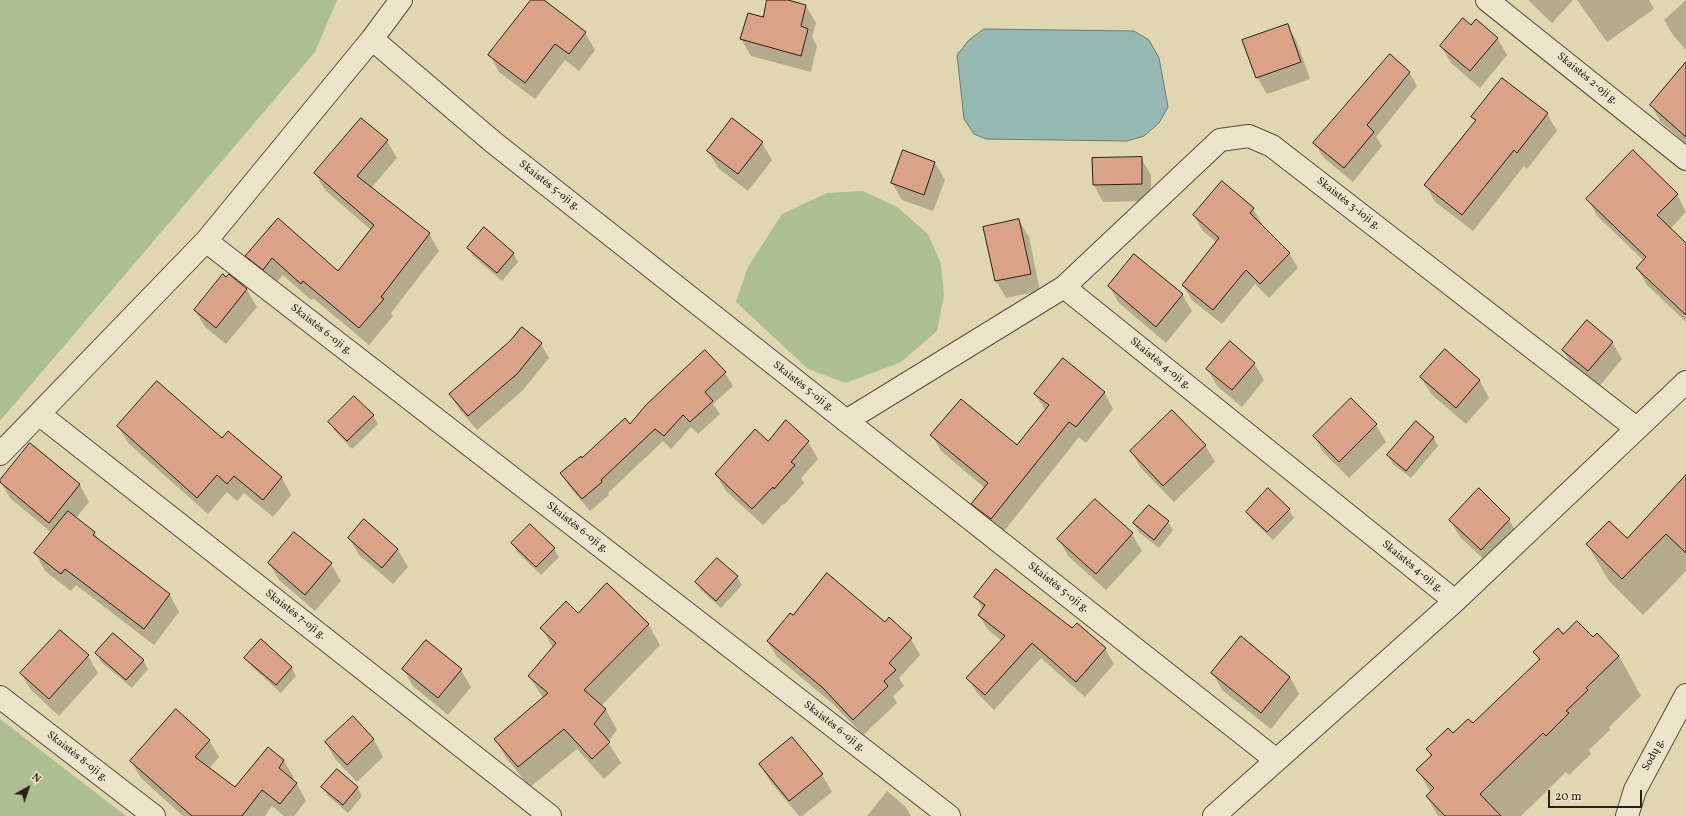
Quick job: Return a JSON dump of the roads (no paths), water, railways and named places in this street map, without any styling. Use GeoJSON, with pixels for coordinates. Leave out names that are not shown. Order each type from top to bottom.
{"type":"FeatureCollection","features":[{"type":"Feature","properties":{"kind":"street"},"geometry":{"type":"LineString","coordinates":[[0,454],[206,241],[372,39],[401,0]]}},
{"type":"Feature","properties":{"kind":"street","name":"Skaistės 2-oji g."},"geometry":{"type":"LineString","coordinates":[[1488,0],[1686,159]]}},
{"type":"Feature","properties":{"kind":"street","name":"Skaistės 5-oji g."},"geometry":{"type":"LineString","coordinates":[[372,39],[493,142],[1276,760]]}},
{"type":"Feature","properties":{"kind":"street","name":"Skaistės 3-ioji g."},"geometry":{"type":"LineString","coordinates":[[1064,287],[1220,140],[1250,136],[1272,146],[1636,428]]}},
{"type":"Feature","properties":{"kind":"street","name":"Skaistės 6-oji g."},"geometry":{"type":"LineString","coordinates":[[206,241],[949,816]]}},
{"type":"Feature","properties":{"kind":"street"},"geometry":{"type":"LineString","coordinates":[[846,421],[1064,287]]}},
{"type":"Feature","properties":{"kind":"street","name":"Skaistės 4-oji g."},"geometry":{"type":"LineString","coordinates":[[1064,287],[1455,601]]}},
{"type":"Feature","properties":{"kind":"street"},"geometry":{"type":"LineString","coordinates":[[1214,816],[1455,601],[1686,382]]}},
{"type":"Feature","properties":{"kind":"street","name":"Skaistės 7-oji g."},"geometry":{"type":"LineString","coordinates":[[39,414],[550,816]]}},
{"type":"Feature","properties":{"kind":"street","name":"Sodų g."},"geometry":{"type":"LineString","coordinates":[[1627,816],[1635,790],[1686,695]]}},
{"type":"Feature","properties":{"kind":"street","name":"Skaistės 8-oji g."},"geometry":{"type":"LineString","coordinates":[[0,697],[154,816]]}},
{"type":"Feature","properties":{"kind":"water"},"geometry":{"type":"Polygon","coordinates":[[[984,29],[1134,31],[1149,40],[1159,58],[1168,107],[1159,123],[1144,136],[1127,141],[986,139],[974,134],[964,119],[957,55],[968,41],[984,29]]]}}]}
